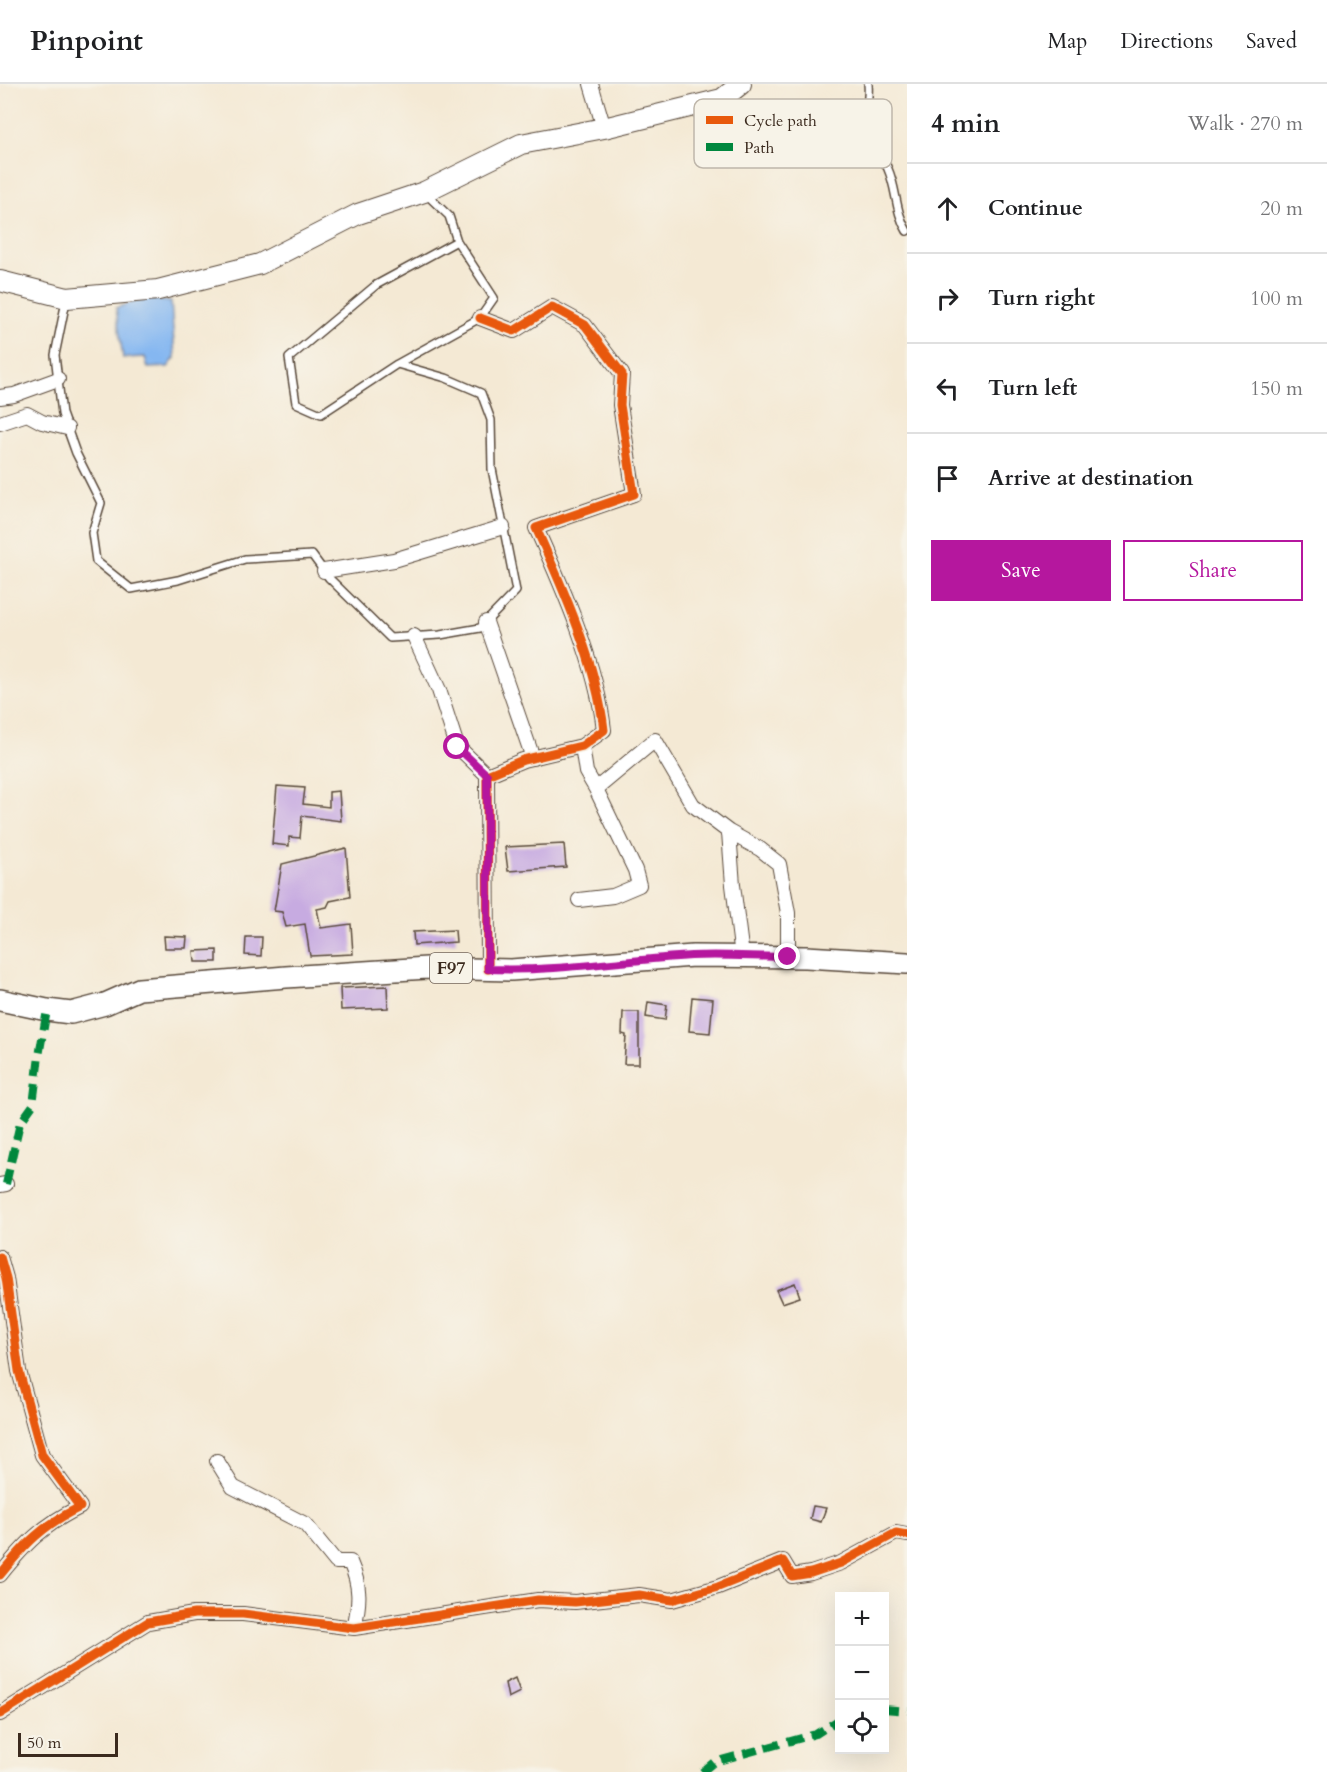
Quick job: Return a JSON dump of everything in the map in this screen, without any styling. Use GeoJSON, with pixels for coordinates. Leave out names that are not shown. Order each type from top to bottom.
{"type":"FeatureCollection","features":[{"type":"Feature","properties":{"kind":"main road"},"geometry":{"type":"LineString","coordinates":[[722,99],[741,84]]}},
{"type":"Feature","properties":{"kind":"main road"},"geometry":{"type":"LineString","coordinates":[[0,281],[67,298],[158,290],[260,264],[358,214],[424,192],[521,144],[604,128],[694,106]]}},
{"type":"Feature","properties":{"kind":"main road","name":"F97"},"geometry":{"type":"LineString","coordinates":[[0,1000],[47,1011],[71,1013],[105,1004],[140,989],[404,969],[511,970],[693,956],[788,957],[907,964]]}},
{"type":"Feature","properties":{"kind":"street"},"geometry":{"type":"LineString","coordinates":[[591,84],[604,128]]}},
{"type":"Feature","properties":{"kind":"street"},"geometry":{"type":"LineString","coordinates":[[480,318],[514,331],[552,307],[585,325],[622,374],[620,405],[634,494],[536,528],[582,642],[601,700],[604,730],[582,746],[533,758],[487,775]]}},
{"type":"Feature","properties":{"kind":"street"},"geometry":{"type":"LineString","coordinates":[[0,397],[14,395],[58,380]]}},
{"type":"Feature","properties":{"kind":"street"},"geometry":{"type":"LineString","coordinates":[[0,423],[27,414],[42,422],[67,428]]}},
{"type":"Feature","properties":{"kind":"street"},"geometry":{"type":"LineString","coordinates":[[324,571],[394,560],[503,527]]}},
{"type":"Feature","properties":{"kind":"street"},"geometry":{"type":"LineString","coordinates":[[486,622],[533,758]]}},
{"type":"Feature","properties":{"kind":"street"},"geometry":{"type":"LineString","coordinates":[[414,636],[439,690],[457,747],[487,775],[488,969]]}},
{"type":"Feature","properties":{"kind":"street"},"geometry":{"type":"LineString","coordinates":[[596,789],[655,740],[693,805],[729,832],[760,849],[779,864],[788,913],[788,957]]}},
{"type":"Feature","properties":{"kind":"street"},"geometry":{"type":"LineString","coordinates":[[579,900],[613,896],[639,885],[635,870],[586,772],[582,746]]}},
{"type":"Feature","properties":{"kind":"street"},"geometry":{"type":"LineString","coordinates":[[729,832],[742,956]]}},
{"type":"Feature","properties":{"kind":"street"},"geometry":{"type":"LineString","coordinates":[[0,1257],[6,1278],[19,1371],[42,1455],[80,1508],[57,1518],[25,1543],[0,1575]]}},
{"type":"Feature","properties":{"kind":"street"},"geometry":{"type":"LineString","coordinates":[[217,1461],[233,1487],[305,1524],[336,1562],[350,1563],[357,1579],[360,1605],[354,1628]]}},
{"type":"Feature","properties":{"kind":"street"},"geometry":{"type":"LineString","coordinates":[[0,1714],[148,1622],[194,1614],[243,1614],[354,1628],[538,1600],[575,1602],[639,1595],[672,1600],[718,1587],[783,1561],[792,1576],[811,1573],[841,1563],[896,1533],[907,1535]]}},
{"type":"Feature","properties":{"kind":"lane"},"geometry":{"type":"LineString","coordinates":[[867,84],[869,99]]}},
{"type":"Feature","properties":{"kind":"lane"},"geometry":{"type":"LineString","coordinates":[[888,168],[895,203],[907,231]]}},
{"type":"Feature","properties":{"kind":"lane"},"geometry":{"type":"LineString","coordinates":[[424,192],[449,216],[457,242],[494,298],[480,318],[397,364],[321,414],[296,403],[290,358],[376,285],[457,242]]}},
{"type":"Feature","properties":{"kind":"lane"},"geometry":{"type":"LineString","coordinates":[[67,298],[55,355],[62,414],[76,453],[101,503],[92,533],[96,561],[131,589],[178,580],[245,559],[312,555],[324,571],[390,638],[440,635],[480,628],[516,591],[492,469],[491,420],[481,393],[446,378],[397,364]]}},
{"type":"Feature","properties":{"kind":"water"},"geometry":{"type":"Polygon","coordinates":[[[144,298],[171,302],[175,358],[168,367],[148,368],[145,357],[123,358],[116,308],[144,298]]]}},
{"type":"Feature","properties":{"kind":"building"},"geometry":{"type":"Polygon","coordinates":[[[277,786],[305,788],[303,804],[329,807],[329,792],[339,791],[341,821],[302,816],[300,838],[289,837],[289,846],[272,844],[277,786]]]}},
{"type":"Feature","properties":{"kind":"building"},"geometry":{"type":"Polygon","coordinates":[[[564,844],[566,867],[508,871],[505,847],[564,844]]]}},
{"type":"Feature","properties":{"kind":"building"},"geometry":{"type":"Polygon","coordinates":[[[346,848],[350,897],[330,901],[327,907],[317,909],[321,928],[351,924],[353,954],[310,956],[305,924],[286,927],[282,912],[274,911],[282,864],[346,848]]]}},
{"type":"Feature","properties":{"kind":"building"},"geometry":{"type":"Polygon","coordinates":[[[455,930],[456,942],[414,945],[413,932],[455,930]]]}},
{"type":"Feature","properties":{"kind":"building"},"geometry":{"type":"Polygon","coordinates":[[[164,936],[187,937],[186,948],[165,948],[164,936]]]}},
{"type":"Feature","properties":{"kind":"building"},"geometry":{"type":"Polygon","coordinates":[[[246,937],[262,937],[261,956],[245,955],[246,937]]]}},
{"type":"Feature","properties":{"kind":"building"},"geometry":{"type":"Polygon","coordinates":[[[217,950],[217,962],[195,962],[194,951],[217,950]]]}},
{"type":"Feature","properties":{"kind":"building"},"geometry":{"type":"Polygon","coordinates":[[[387,986],[388,1008],[341,1010],[340,988],[387,986]]]}},
{"type":"Feature","properties":{"kind":"building"},"geometry":{"type":"Polygon","coordinates":[[[692,997],[713,999],[710,1033],[689,1031],[692,997]]]}},
{"type":"Feature","properties":{"kind":"building"},"geometry":{"type":"Polygon","coordinates":[[[648,1002],[667,1005],[665,1020],[646,1017],[648,1002]]]}},
{"type":"Feature","properties":{"kind":"building"},"geometry":{"type":"Polygon","coordinates":[[[623,1012],[639,1012],[639,1064],[624,1064],[626,1035],[622,1034],[623,1012]]]}},
{"type":"Feature","properties":{"kind":"building"},"geometry":{"type":"Polygon","coordinates":[[[795,1283],[800,1297],[782,1303],[776,1290],[795,1283]]]}},
{"type":"Feature","properties":{"kind":"building"},"geometry":{"type":"Polygon","coordinates":[[[813,1506],[826,1508],[821,1522],[810,1519],[813,1506]]]}},
{"type":"Feature","properties":{"kind":"building"},"geometry":{"type":"Polygon","coordinates":[[[515,1678],[520,1692],[508,1698],[505,1683],[515,1678]]]}},
{"type":"Feature","properties":{"kind":"marked path"},"geometry":{"type":"LineString","coordinates":[[6,1184],[20,1123],[33,1105],[47,1010]]}},
{"type":"Feature","properties":{"kind":"marked path"},"geometry":{"type":"LineString","coordinates":[[889,1709],[907,1711]]}},
{"type":"Feature","properties":{"kind":"marked path"},"geometry":{"type":"LineString","coordinates":[[702,1772],[714,1762],[816,1734],[835,1722]]}},
{"type":"Feature","properties":{"kind":"cycle path"},"geometry":{"type":"LineString","coordinates":[[480,318],[514,331],[552,307],[585,325],[622,374],[620,405],[634,494],[536,528],[568,601],[587,653],[604,730],[582,746],[523,760],[487,775],[488,969]]}},
{"type":"Feature","properties":{"kind":"cycle path"},"geometry":{"type":"LineString","coordinates":[[0,1257],[6,1278],[19,1371],[42,1455],[80,1507],[45,1528],[0,1575]]}},
{"type":"Feature","properties":{"kind":"cycle path"},"geometry":{"type":"LineString","coordinates":[[0,1714],[148,1622],[194,1614],[243,1614],[354,1628],[538,1600],[575,1602],[639,1595],[672,1600],[718,1587],[783,1561],[792,1576],[811,1573],[841,1563],[896,1533],[907,1535]]}},
{"type":"Feature","properties":{"kind":"route"},"geometry":{"type":"LineString","coordinates":[[457,747],[487,775],[488,969],[565,967],[693,956],[788,957]]}}]}
